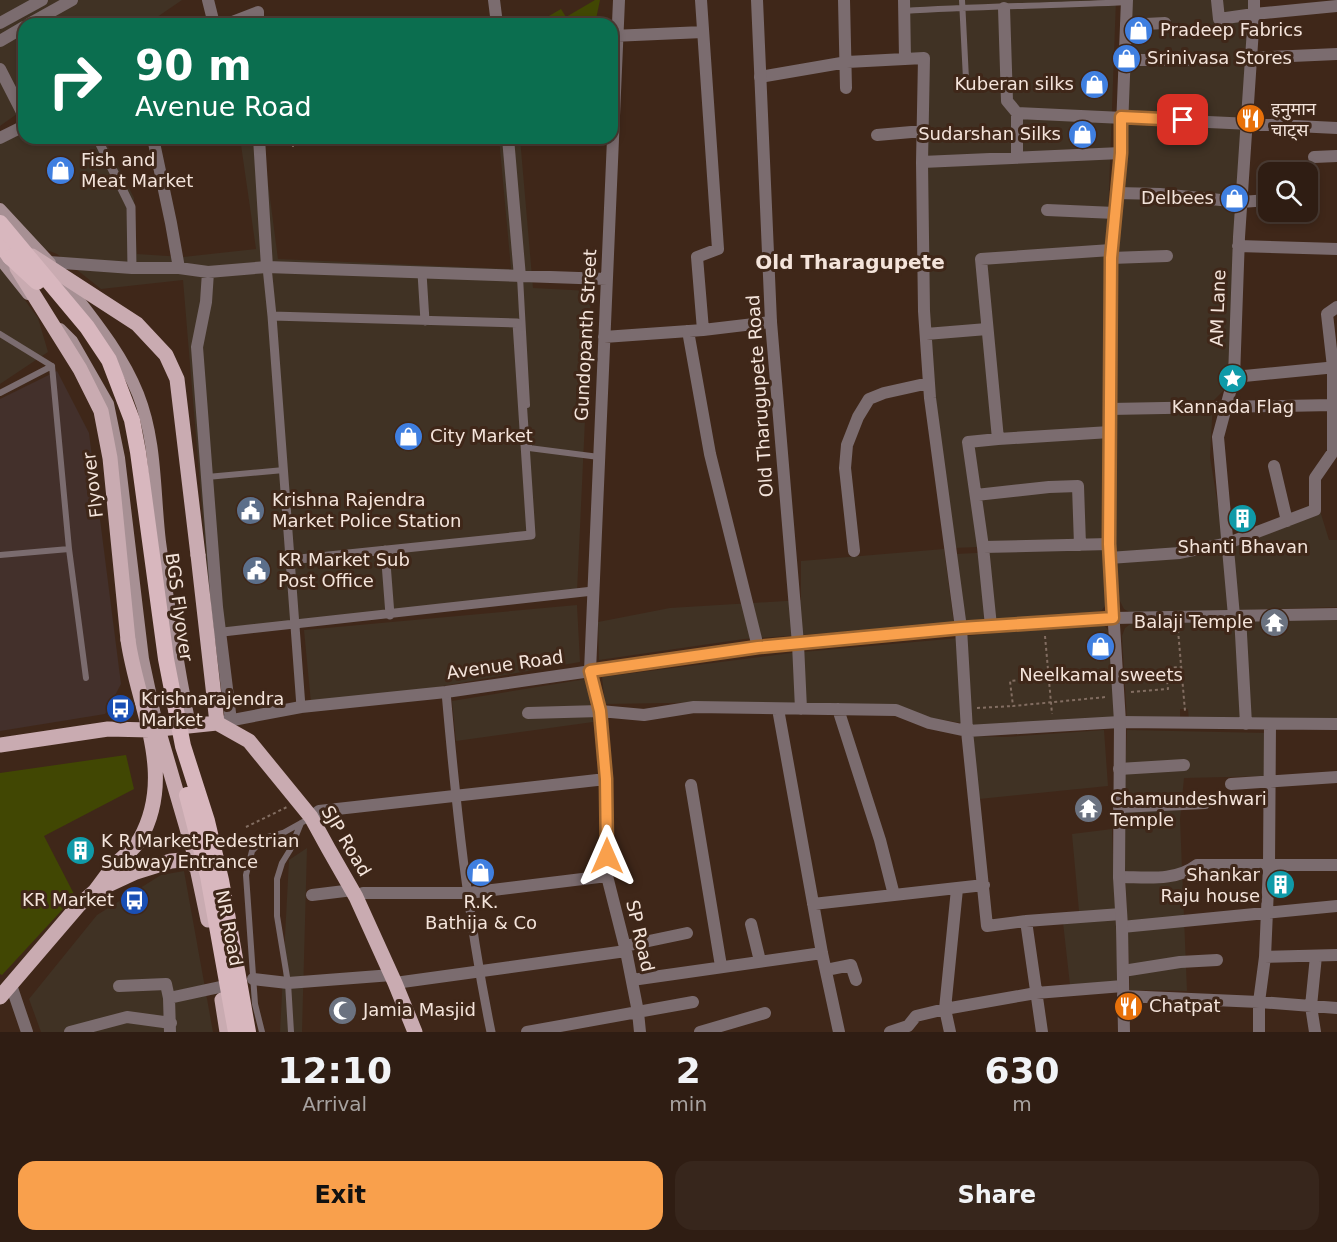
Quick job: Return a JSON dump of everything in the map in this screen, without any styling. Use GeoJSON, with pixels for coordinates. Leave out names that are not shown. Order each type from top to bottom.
{"type":"FeatureCollection","features":[{"type":"Feature","properties":{"kind":"highway","name":"BGS Flyover"},"geometry":{"type":"LineString","coordinates":[[0,223],[11,255],[87,327],[110,360],[132,420],[166,659],[183,746],[212,840],[248,1032]]}},
{"type":"Feature","properties":{"kind":"highway","name":"BGS Flyover"},"geometry":{"type":"LineString","coordinates":[[0,243],[37,281],[78,329],[99,364],[120,417],[128,454],[158,675],[171,743],[196,826],[208,876],[236,1032]]}},
{"type":"Feature","properties":{"kind":"main road"},"geometry":{"type":"LineString","coordinates":[[0,209],[49,262],[103,332],[122,362],[138,395],[153,452],[160,540],[176,657],[190,726]]}},
{"type":"Feature","properties":{"kind":"main road"},"geometry":{"type":"LineString","coordinates":[[0,745],[108,729],[154,729],[224,722],[213,634],[198,555],[177,379],[166,355],[137,324],[11,255]]}},
{"type":"Feature","properties":{"kind":"main road"},"geometry":{"type":"LineString","coordinates":[[3,992],[78,906],[95,891],[115,864],[140,840],[152,807],[155,757],[154,729],[143,659],[119,458],[108,404],[72,340],[17,282],[11,255]]}},
{"type":"Feature","properties":{"kind":"main road","name":"Flyover"},"geometry":{"type":"LineString","coordinates":[[11,255],[80,369],[101,411],[110,458],[130,657],[154,729]]}},
{"type":"Feature","properties":{"kind":"main road","name":"SJP Road"},"geometry":{"type":"LineString","coordinates":[[224,722],[249,741],[298,801],[306,820],[354,893],[394,979],[415,1032]]}},
{"type":"Feature","properties":{"kind":"main road","name":"NR Road"},"geometry":{"type":"LineString","coordinates":[[154,729],[198,867],[227,1032]]}},
{"type":"Feature","properties":{"kind":"main road"},"geometry":{"type":"LineString","coordinates":[[95,891],[136,872],[171,861],[182,860],[198,867]]}},
{"type":"Feature","properties":{"kind":"street"},"geometry":{"type":"LineString","coordinates":[[0,23],[42,0]]}},
{"type":"Feature","properties":{"kind":"street"},"geometry":{"type":"LineString","coordinates":[[40,18],[72,0]]}},
{"type":"Feature","properties":{"kind":"street"},"geometry":{"type":"LineString","coordinates":[[208,0],[212,18]]}},
{"type":"Feature","properties":{"kind":"street"},"geometry":{"type":"LineString","coordinates":[[494,0],[496,18]]}},
{"type":"Feature","properties":{"kind":"street","name":"Gundopanth Street"},"geometry":{"type":"LineString","coordinates":[[617,18],[619,0]]}},
{"type":"Feature","properties":{"kind":"street"},"geometry":{"type":"LineString","coordinates":[[701,0],[718,249],[697,257],[703,330]]}},
{"type":"Feature","properties":{"kind":"street","name":"Old Tharugupete Road"},"geometry":{"type":"LineString","coordinates":[[758,0],[771,322],[798,644],[801,709]]}},
{"type":"Feature","properties":{"kind":"street"},"geometry":{"type":"LineString","coordinates":[[844,0],[846,88]]}},
{"type":"Feature","properties":{"kind":"street"},"geometry":{"type":"LineString","coordinates":[[1217,0],[1219,19],[1293,5],[1332,4]]}},
{"type":"Feature","properties":{"kind":"street","name":"AM Lane"},"geometry":{"type":"LineString","coordinates":[[1246,724],[1218,437],[1234,377],[1238,246],[1254,0]]}},
{"type":"Feature","properties":{"kind":"street"},"geometry":{"type":"LineString","coordinates":[[1124,1032],[1119,877],[1120,722],[1109,544],[1111,254],[1121,153],[1127,1]]}},
{"type":"Feature","properties":{"kind":"street"},"geometry":{"type":"LineString","coordinates":[[1004,4],[1007,101],[1017,113],[1017,158]]}},
{"type":"Feature","properties":{"kind":"street"},"geometry":{"type":"LineString","coordinates":[[904,6],[905,58]]}},
{"type":"Feature","properties":{"kind":"street"},"geometry":{"type":"LineString","coordinates":[[243,18],[259,12]]}},
{"type":"Feature","properties":{"kind":"street"},"geometry":{"type":"LineString","coordinates":[[1126,25],[1165,23]]}},
{"type":"Feature","properties":{"kind":"street"},"geometry":{"type":"LineString","coordinates":[[0,41],[18,30]]}},
{"type":"Feature","properties":{"kind":"street"},"geometry":{"type":"LineString","coordinates":[[618,36],[703,32]]}},
{"type":"Feature","properties":{"kind":"street"},"geometry":{"type":"LineString","coordinates":[[1251,58],[1337,54]]}},
{"type":"Feature","properties":{"kind":"street"},"geometry":{"type":"LineString","coordinates":[[760,76],[847,62],[924,58],[922,162],[929,383],[961,628],[966,709],[987,926],[1121,914]]}},
{"type":"Feature","properties":{"kind":"street"},"geometry":{"type":"LineString","coordinates":[[1124,60],[1188,60]]}},
{"type":"Feature","properties":{"kind":"street"},"geometry":{"type":"LineString","coordinates":[[0,69],[18,104]]}},
{"type":"Feature","properties":{"kind":"street"},"geometry":{"type":"LineString","coordinates":[[1017,113],[1337,128]]}},
{"type":"Feature","properties":{"kind":"street"},"geometry":{"type":"LineString","coordinates":[[0,138],[18,129]]}},
{"type":"Feature","properties":{"kind":"street"},"geometry":{"type":"LineString","coordinates":[[877,135],[922,131]]}},
{"type":"Feature","properties":{"kind":"street"},"geometry":{"type":"LineString","coordinates":[[100,144],[131,207],[132,268]]}},
{"type":"Feature","properties":{"kind":"street"},"geometry":{"type":"LineString","coordinates":[[154,144],[179,268]]}},
{"type":"Feature","properties":{"kind":"street"},"geometry":{"type":"LineString","coordinates":[[259,144],[301,707]]}},
{"type":"Feature","properties":{"kind":"street"},"geometry":{"type":"LineString","coordinates":[[509,144],[520,277]]}},
{"type":"Feature","properties":{"kind":"street","name":"Gundopanth Street"},"geometry":{"type":"LineString","coordinates":[[590,671],[611,144]]}},
{"type":"Feature","properties":{"kind":"street"},"geometry":{"type":"LineString","coordinates":[[922,162],[1121,153]]}},
{"type":"Feature","properties":{"kind":"street"},"geometry":{"type":"LineString","coordinates":[[1314,157],[1337,156]]}},
{"type":"Feature","properties":{"kind":"street"},"geometry":{"type":"LineString","coordinates":[[1117,193],[1160,194],[1241,202],[1258,201]]}},
{"type":"Feature","properties":{"kind":"street"},"geometry":{"type":"LineString","coordinates":[[1047,210],[1115,213]]}},
{"type":"Feature","properties":{"kind":"street"},"geometry":{"type":"LineString","coordinates":[[1238,246],[1337,249]]}},
{"type":"Feature","properties":{"kind":"street"},"geometry":{"type":"LineString","coordinates":[[998,439],[981,259],[1111,254],[1167,256]]}},
{"type":"Feature","properties":{"kind":"street"},"geometry":{"type":"LineString","coordinates":[[49,262],[132,268],[179,268],[208,272],[267,267],[607,279]]}},
{"type":"Feature","properties":{"kind":"street"},"geometry":{"type":"LineString","coordinates":[[208,272],[206,302],[197,346],[207,477],[213,634],[593,591]]}},
{"type":"Feature","properties":{"kind":"street"},"geometry":{"type":"LineString","coordinates":[[422,273],[425,321]]}},
{"type":"Feature","properties":{"kind":"street"},"geometry":{"type":"LineString","coordinates":[[1110,558],[1180,553],[1228,543],[1315,510],[1315,478],[1335,451],[1335,367],[1327,314],[1337,307]]}},
{"type":"Feature","properties":{"kind":"street"},"geometry":{"type":"LineString","coordinates":[[273,316],[517,323],[531,535],[290,560]]}},
{"type":"Feature","properties":{"kind":"street"},"geometry":{"type":"LineString","coordinates":[[604,337],[703,330],[771,322]]}},
{"type":"Feature","properties":{"kind":"street"},"geometry":{"type":"LineString","coordinates":[[926,334],[987,329]]}},
{"type":"Feature","properties":{"kind":"street"},"geometry":{"type":"LineString","coordinates":[[688,331],[710,454],[758,647]]}},
{"type":"Feature","properties":{"kind":"street"},"geometry":{"type":"LineString","coordinates":[[1234,377],[1335,367]]}},
{"type":"Feature","properties":{"kind":"street"},"geometry":{"type":"LineString","coordinates":[[854,551],[845,468],[847,445],[858,417],[869,399],[884,393],[929,383]]}},
{"type":"Feature","properties":{"kind":"street"},"geometry":{"type":"LineString","coordinates":[[1110,409],[1225,407],[1334,399]]}},
{"type":"Feature","properties":{"kind":"street"},"geometry":{"type":"LineString","coordinates":[[991,626],[983,547],[968,442],[1110,432]]}},
{"type":"Feature","properties":{"kind":"street"},"geometry":{"type":"LineString","coordinates":[[1274,466],[1287,521]]}},
{"type":"Feature","properties":{"kind":"street"},"geometry":{"type":"LineString","coordinates":[[976,495],[1078,486],[1080,545]]}},
{"type":"Feature","properties":{"kind":"street"},"geometry":{"type":"LineString","coordinates":[[983,547],[1109,544]]}},
{"type":"Feature","properties":{"kind":"street"},"geometry":{"type":"LineString","coordinates":[[385,550],[390,615]]}},
{"type":"Feature","properties":{"kind":"street","name":"Avenue Road"},"geometry":{"type":"LineString","coordinates":[[224,722],[301,707],[446,692],[758,647],[961,628],[1113,618],[1337,614]]}},
{"type":"Feature","properties":{"kind":"street","name":"SP Road"},"geometry":{"type":"LineString","coordinates":[[590,671],[600,711],[606,779],[607,876],[639,1012],[640,1032]]}},
{"type":"Feature","properties":{"kind":"street"},"geometry":{"type":"LineString","coordinates":[[446,692],[455,795],[478,972],[491,1032]]}},
{"type":"Feature","properties":{"kind":"street"},"geometry":{"type":"LineString","coordinates":[[528,713],[600,711],[644,715],[694,707],[896,710],[928,723],[968,731],[1120,722],[1337,724]]}},
{"type":"Feature","properties":{"kind":"street"},"geometry":{"type":"LineString","coordinates":[[778,709],[822,953],[839,1032]]}},
{"type":"Feature","properties":{"kind":"street"},"geometry":{"type":"LineString","coordinates":[[838,709],[880,840],[894,895]]}},
{"type":"Feature","properties":{"kind":"street"},"geometry":{"type":"LineString","coordinates":[[1259,1032],[1259,1002],[1265,957],[1269,866],[1270,724]]}},
{"type":"Feature","properties":{"kind":"street"},"geometry":{"type":"LineString","coordinates":[[1119,769],[1184,765]]}},
{"type":"Feature","properties":{"kind":"street"},"geometry":{"type":"LineString","coordinates":[[1231,784],[1337,777]]}},
{"type":"Feature","properties":{"kind":"street"},"geometry":{"type":"LineString","coordinates":[[306,820],[319,812],[606,779]]}},
{"type":"Feature","properties":{"kind":"street"},"geometry":{"type":"LineString","coordinates":[[691,785],[721,966]]}},
{"type":"Feature","properties":{"kind":"street"},"geometry":{"type":"LineString","coordinates":[[1119,807],[1205,803]]}},
{"type":"Feature","properties":{"kind":"street"},"geometry":{"type":"LineString","coordinates":[[1119,877],[1174,877],[1197,865],[1337,865]]}},
{"type":"Feature","properties":{"kind":"street"},"geometry":{"type":"LineString","coordinates":[[312,895],[468,893],[607,876]]}},
{"type":"Feature","properties":{"kind":"street"},"geometry":{"type":"LineString","coordinates":[[813,903],[984,885]]}},
{"type":"Feature","properties":{"kind":"street"},"geometry":{"type":"LineString","coordinates":[[950,1032],[945,1009],[957,889]]}},
{"type":"Feature","properties":{"kind":"street"},"geometry":{"type":"LineString","coordinates":[[1122,927],[1337,906]]}},
{"type":"Feature","properties":{"kind":"street"},"geometry":{"type":"LineString","coordinates":[[1026,921],[1042,1032]]}},
{"type":"Feature","properties":{"kind":"street"},"geometry":{"type":"LineString","coordinates":[[751,924],[760,961]]}},
{"type":"Feature","properties":{"kind":"street"},"geometry":{"type":"LineString","coordinates":[[253,979],[288,983],[394,979],[478,972],[625,948],[687,933]]}},
{"type":"Feature","properties":{"kind":"street"},"geometry":{"type":"LineString","coordinates":[[632,980],[822,953]]}},
{"type":"Feature","properties":{"kind":"street"},"geometry":{"type":"LineString","coordinates":[[1265,957],[1337,955]]}},
{"type":"Feature","properties":{"kind":"street"},"geometry":{"type":"LineString","coordinates":[[1315,1032],[1311,1006],[1316,956]]}},
{"type":"Feature","properties":{"kind":"street"},"geometry":{"type":"LineString","coordinates":[[1123,971],[1180,962],[1217,960]]}},
{"type":"Feature","properties":{"kind":"street"},"geometry":{"type":"LineString","coordinates":[[826,970],[851,965],[856,980]]}},
{"type":"Feature","properties":{"kind":"street"},"geometry":{"type":"LineString","coordinates":[[70,1032],[127,1017],[170,1028],[166,984],[119,986]]}},
{"type":"Feature","properties":{"kind":"street"},"geometry":{"type":"LineString","coordinates":[[169,998],[220,987]]}},
{"type":"Feature","properties":{"kind":"street"},"geometry":{"type":"LineString","coordinates":[[890,1032],[908,1026],[916,1016],[1036,993],[1123,991],[1337,1008]]}},
{"type":"Feature","properties":{"kind":"street"},"geometry":{"type":"LineString","coordinates":[[3,992],[27,1032]]}},
{"type":"Feature","properties":{"kind":"street"},"geometry":{"type":"LineString","coordinates":[[527,1032],[693,1002]]}},
{"type":"Feature","properties":{"kind":"street"},"geometry":{"type":"LineString","coordinates":[[700,1032],[765,1013]]}},
{"type":"Feature","properties":{"kind":"lane"},"geometry":{"type":"LineString","coordinates":[[904,6],[1127,1]]}},
{"type":"Feature","properties":{"kind":"lane"},"geometry":{"type":"LineString","coordinates":[[962,4],[966,79]]}},
{"type":"Feature","properties":{"kind":"lane"},"geometry":{"type":"LineString","coordinates":[[520,277],[529,448],[599,457]]}},
{"type":"Feature","properties":{"kind":"lane"},"geometry":{"type":"LineString","coordinates":[[0,334],[52,366]]}},
{"type":"Feature","properties":{"kind":"lane"},"geometry":{"type":"LineString","coordinates":[[0,393],[52,366]]}},
{"type":"Feature","properties":{"kind":"lane"},"geometry":{"type":"LineString","coordinates":[[52,366],[69,549],[86,678]]}},
{"type":"Feature","properties":{"kind":"lane"},"geometry":{"type":"LineString","coordinates":[[207,477],[284,470]]}},
{"type":"Feature","properties":{"kind":"lane"},"geometry":{"type":"LineString","coordinates":[[0,555],[69,549]]}},
{"type":"Feature","properties":{"kind":"lane"},"geometry":{"type":"LineString","coordinates":[[262,1032],[255,1004],[246,875],[252,851],[264,838],[283,833],[306,820]]}},
{"type":"Feature","properties":{"kind":"lane"},"geometry":{"type":"LineString","coordinates":[[291,1032],[288,983],[277,916],[277,879],[282,863],[306,820]]}},
{"type":"Feature","properties":{"kind":"path"},"geometry":{"type":"LineString","coordinates":[[293,144],[293,149]]}},
{"type":"Feature","properties":{"kind":"path"},"geometry":{"type":"LineString","coordinates":[[1177,617],[1186,723]]}},
{"type":"Feature","properties":{"kind":"path"},"geometry":{"type":"LineString","coordinates":[[1044,623],[1053,726]]}},
{"type":"Feature","properties":{"kind":"path"},"geometry":{"type":"LineString","coordinates":[[966,709],[1168,689],[1166,668],[1180,667]]}},
{"type":"Feature","properties":{"kind":"path"},"geometry":{"type":"LineString","coordinates":[[1013,706],[1010,681],[1116,671]]}},
{"type":"Feature","properties":{"kind":"path"},"geometry":{"type":"LineString","coordinates":[[246,826],[298,801]]}},
{"type":"Feature","properties":{"kind":"shaded area"},"geometry":{"type":"Polygon","coordinates":[[[0,0],[182,0],[156,18],[18,18],[18,113],[0,126],[0,0]]]}},
{"type":"Feature","properties":{"kind":"shaded area"},"geometry":{"type":"Polygon","coordinates":[[[907,0],[1116,0],[1104,326],[1104,542],[953,548],[933,386],[925,259],[929,54],[908,54],[907,0]]]}},
{"type":"Feature","properties":{"kind":"shaded area"},"geometry":{"type":"Polygon","coordinates":[[[1129,0],[1249,0],[1229,385],[1213,401],[1210,457],[1224,543],[1176,552],[1116,553],[1116,290],[1124,153],[1129,0]]]}},
{"type":"Feature","properties":{"kind":"shaded area"},"geometry":{"type":"Polygon","coordinates":[[[18,135],[18,144],[107,144],[134,198],[137,254],[183,257],[256,249],[241,144],[265,144],[278,259],[511,269],[500,144],[521,144],[533,288],[591,291],[577,592],[212,629],[183,280],[101,289],[57,254],[42,248],[0,202],[0,143],[18,135]]]}},
{"type":"Feature","properties":{"kind":"shaded area"},"geometry":{"type":"Polygon","coordinates":[[[0,266],[38,318],[48,352],[0,384],[0,266]]]}},
{"type":"Feature","properties":{"kind":"shaded area"},"geometry":{"type":"Polygon","coordinates":[[[57,371],[89,433],[121,684],[105,714],[0,731],[0,399],[57,371]]]}},
{"type":"Feature","properties":{"kind":"shaded area"},"geometry":{"type":"Polygon","coordinates":[[[1317,501],[1329,540],[1337,540],[1337,607],[1133,614],[1124,609],[1119,599],[1115,560],[1170,558],[1266,528],[1317,501]]]}},
{"type":"Feature","properties":{"kind":"shaded area"},"geometry":{"type":"Polygon","coordinates":[[[1103,547],[1107,603],[1102,610],[1095,613],[963,621],[955,554],[1103,547]]]}},
{"type":"Feature","properties":{"kind":"shaded area"},"geometry":{"type":"Polygon","coordinates":[[[944,549],[954,624],[744,639],[599,660],[598,622],[670,608],[801,600],[801,561],[944,549]]]}},
{"type":"Feature","properties":{"kind":"shaded area"},"geometry":{"type":"Polygon","coordinates":[[[577,605],[580,662],[420,690],[311,703],[304,630],[577,605]]]}},
{"type":"Feature","properties":{"kind":"shaded area"},"geometry":{"type":"Polygon","coordinates":[[[1337,619],[1337,719],[1189,721],[1188,709],[1180,709],[1180,719],[1127,721],[1122,636],[1125,628],[1132,623],[1337,619]]]}},
{"type":"Feature","properties":{"kind":"shaded area"},"geometry":{"type":"Polygon","coordinates":[[[1097,623],[1104,625],[1108,630],[1116,717],[971,726],[967,636],[1097,623]]]}},
{"type":"Feature","properties":{"kind":"shaded area"},"geometry":{"type":"Polygon","coordinates":[[[959,638],[962,723],[925,717],[732,702],[605,704],[602,677],[791,653],[959,638]]]}},
{"type":"Feature","properties":{"kind":"shaded area"},"geometry":{"type":"Polygon","coordinates":[[[586,679],[593,722],[456,741],[452,701],[586,679]]]}},
{"type":"Feature","properties":{"kind":"shaded area"},"geometry":{"type":"Polygon","coordinates":[[[1104,730],[1108,786],[979,799],[971,736],[1006,737],[1104,730]]]}},
{"type":"Feature","properties":{"kind":"shaded area"},"geometry":{"type":"Polygon","coordinates":[[[1127,730],[1268,733],[1270,776],[1184,778],[1180,819],[1187,991],[1130,990],[1123,817],[1127,730]]]}},
{"type":"Feature","properties":{"kind":"shaded area"},"geometry":{"type":"Polygon","coordinates":[[[1112,829],[1118,981],[1070,985],[1063,922],[1080,922],[1072,834],[1112,829]]]}},
{"type":"Feature","properties":{"kind":"shaded area"},"geometry":{"type":"Polygon","coordinates":[[[307,848],[302,1032],[280,1032],[289,860],[307,848]]]}},
{"type":"Feature","properties":{"kind":"shaded area"},"geometry":{"type":"Polygon","coordinates":[[[184,871],[213,1032],[41,1032],[29,999],[97,915],[161,875],[184,871]]]}},
{"type":"Feature","properties":{"kind":"green space"},"geometry":{"type":"Polygon","coordinates":[[[595,0],[600,0],[596,18],[545,18],[561,9],[566,17],[595,0]]]}},
{"type":"Feature","properties":{"kind":"green space"},"geometry":{"type":"Polygon","coordinates":[[[126,755],[134,789],[44,836],[75,896],[2,975],[0,974],[0,773],[126,755]]]}},
{"type":"Feature","properties":{"kind":"place","name":"Pradeep Fabrics"},"geometry":{"type":"Point","coordinates":[1139,30]}},
{"type":"Feature","properties":{"kind":"place","name":"Srinivasa Stores"},"geometry":{"type":"Point","coordinates":[1126,58]}},
{"type":"Feature","properties":{"kind":"place","name":"Kuberan silks"},"geometry":{"type":"Point","coordinates":[1095,84]}},
{"type":"Feature","properties":{"kind":"place","name":"हनुमान चाट्स"},"geometry":{"type":"Point","coordinates":[1250,119]}},
{"type":"Feature","properties":{"kind":"place","name":"Sudarshan Silks"},"geometry":{"type":"Point","coordinates":[1082,134]}},
{"type":"Feature","properties":{"kind":"place","name":"Fish and Meat Market"},"geometry":{"type":"Point","coordinates":[60,170]}},
{"type":"Feature","properties":{"kind":"place","name":"Delbees"},"geometry":{"type":"Point","coordinates":[1235,198]}},
{"type":"Feature","properties":{"kind":"place","name":"Kannada Flag"},"geometry":{"type":"Point","coordinates":[1233,378]}},
{"type":"Feature","properties":{"kind":"place","name":"City Market"},"geometry":{"type":"Point","coordinates":[409,436]}},
{"type":"Feature","properties":{"kind":"place","name":"Krishna Rajendra Market Police Station"},"geometry":{"type":"Point","coordinates":[251,510]}},
{"type":"Feature","properties":{"kind":"place","name":"Shanti Bhavan"},"geometry":{"type":"Point","coordinates":[1243,518]}},
{"type":"Feature","properties":{"kind":"place","name":"KR Market Sub Post Office"},"geometry":{"type":"Point","coordinates":[257,570]}},
{"type":"Feature","properties":{"kind":"place","name":"Balaji Temple"},"geometry":{"type":"Point","coordinates":[1274,622]}},
{"type":"Feature","properties":{"kind":"place","name":"Neelkamal sweets"},"geometry":{"type":"Point","coordinates":[1101,646]}},
{"type":"Feature","properties":{"kind":"place","name":"Krishnarajendra Market"},"geometry":{"type":"Point","coordinates":[120,709]}},
{"type":"Feature","properties":{"kind":"place","name":"Chamundeshwari Temple"},"geometry":{"type":"Point","coordinates":[1089,809]}},
{"type":"Feature","properties":{"kind":"place","name":"K R Market Pedestrian Subway Entrance"},"geometry":{"type":"Point","coordinates":[80,851]}},
{"type":"Feature","properties":{"kind":"place","name":"R.K. Bathija & Co"},"geometry":{"type":"Point","coordinates":[481,873]}},
{"type":"Feature","properties":{"kind":"place","name":"Shankar Raju house"},"geometry":{"type":"Point","coordinates":[1281,885]}},
{"type":"Feature","properties":{"kind":"place","name":"KR Market"},"geometry":{"type":"Point","coordinates":[135,900]}},
{"type":"Feature","properties":{"kind":"place","name":"Chatpat"},"geometry":{"type":"Point","coordinates":[1128,1006]}},
{"type":"Feature","properties":{"kind":"place","name":"Jamia Masjid"},"geometry":{"type":"Point","coordinates":[342,1010]}},
{"type":"Feature","properties":{"kind":"district","name":"Old Tharagupete"},"geometry":{"type":"Point","coordinates":[850,262]}},
{"type":"Feature","properties":{"kind":"route"},"geometry":{"type":"LineString","coordinates":[[607,856],[606,779],[600,711],[590,671],[758,647],[961,628],[1113,618],[1109,544],[1111,250],[1121,153],[1121,117],[1183,120]]}}]}
